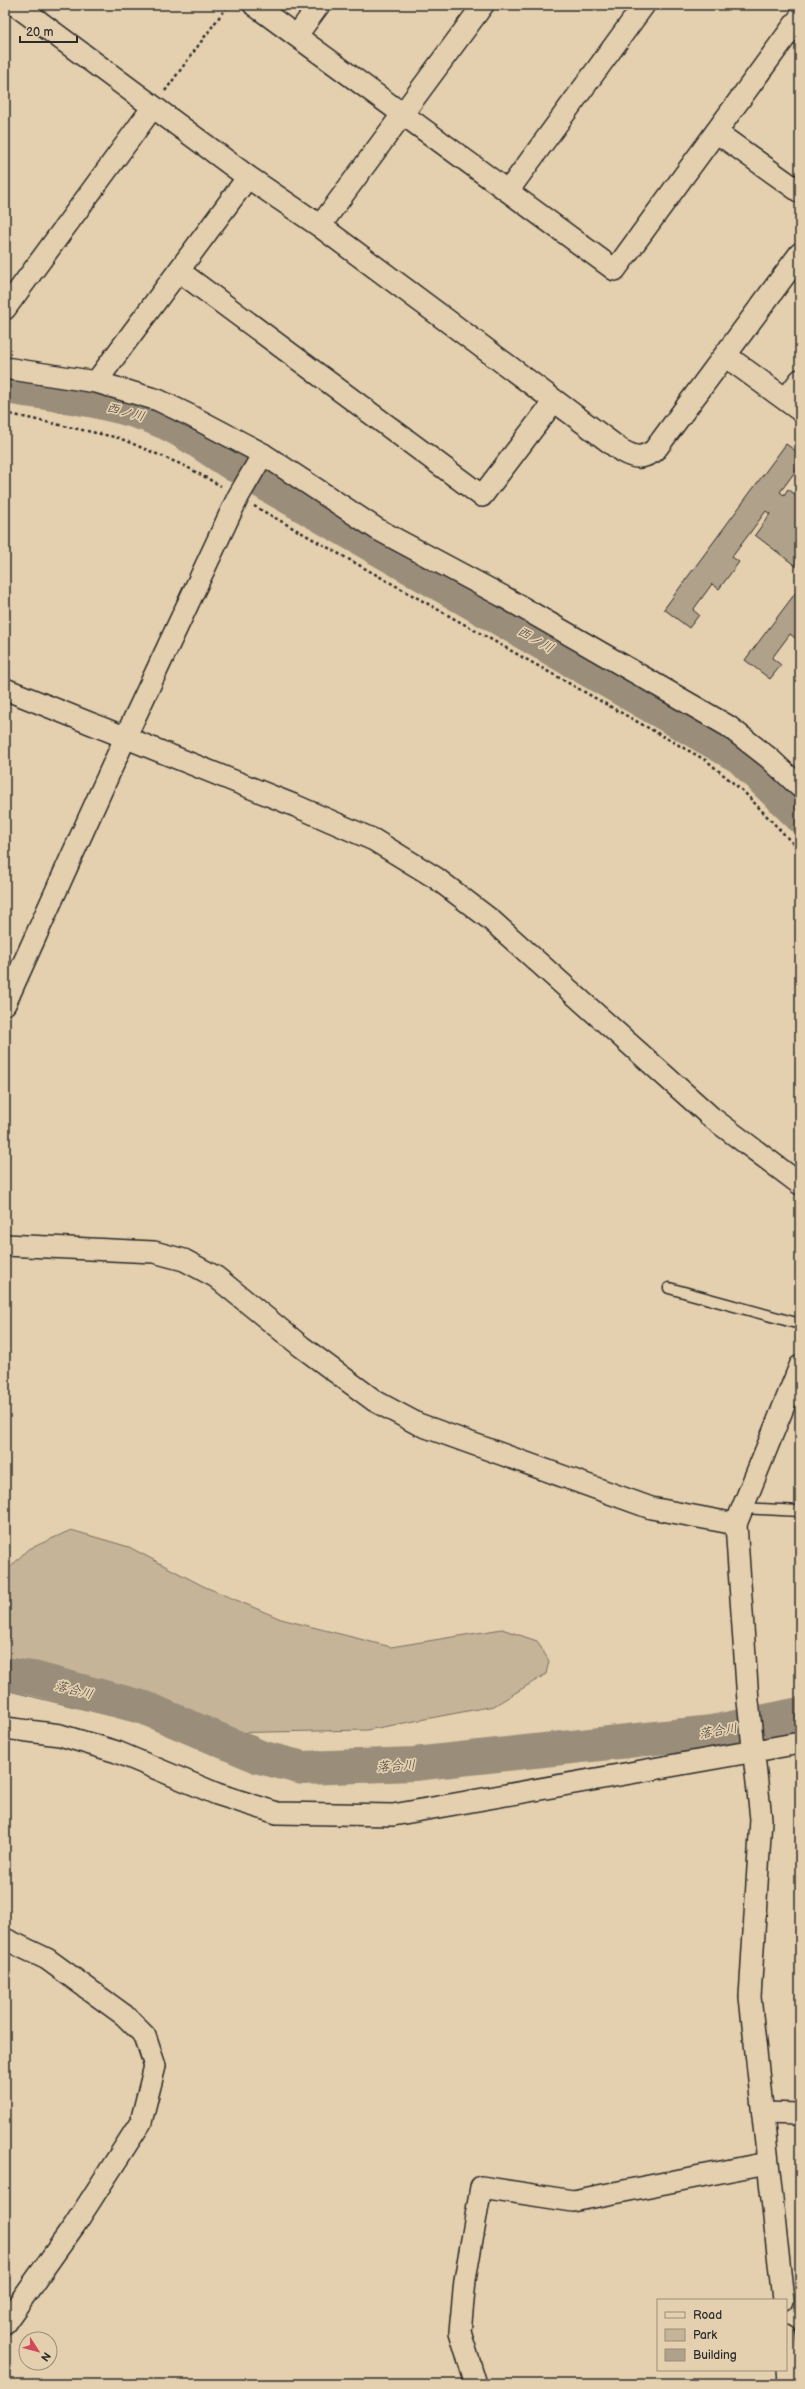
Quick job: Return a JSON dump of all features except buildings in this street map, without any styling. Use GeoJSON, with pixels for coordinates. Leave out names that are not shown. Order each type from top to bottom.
{"type":"FeatureCollection","features":[{"type":"Feature","properties":{"kind":"street"},"geometry":{"type":"LineString","coordinates":[[16,5],[248,177],[320,226],[554,401],[634,457],[643,458],[654,451],[726,356],[800,254]]}},
{"type":"Feature","properties":{"kind":"street"},"geometry":{"type":"LineString","coordinates":[[254,5],[297,35],[615,270],[800,17]]}},
{"type":"Feature","properties":{"kind":"street"},"geometry":{"type":"LineString","coordinates":[[297,35],[319,5]]}},
{"type":"Feature","properties":{"kind":"street"},"geometry":{"type":"LineString","coordinates":[[320,226],[483,5]]}},
{"type":"Feature","properties":{"kind":"street"},"geometry":{"type":"LineString","coordinates":[[508,192],[644,5]]}},
{"type":"Feature","properties":{"kind":"street"},"geometry":{"type":"LineString","coordinates":[[5,309],[153,107]]}},
{"type":"Feature","properties":{"kind":"street"},"geometry":{"type":"LineString","coordinates":[[716,132],[800,192]]}},
{"type":"Feature","properties":{"kind":"street"},"geometry":{"type":"LineString","coordinates":[[96,382],[248,177]]}},
{"type":"Feature","properties":{"kind":"street"},"geometry":{"type":"LineString","coordinates":[[179,271],[482,496],[554,401]]}},
{"type":"Feature","properties":{"kind":"street"},"geometry":{"type":"LineString","coordinates":[[726,356],[793,404],[800,380]]}},
{"type":"Feature","properties":{"kind":"street"},"geometry":{"type":"LineString","coordinates":[[5,368],[96,382],[158,400],[263,454],[377,529],[504,597],[728,726],[769,758],[800,787]]}},
{"type":"Feature","properties":{"kind":"street"},"geometry":{"type":"LineString","coordinates":[[5,1004],[126,736],[238,496],[263,454]]}},
{"type":"Feature","properties":{"kind":"street"},"geometry":{"type":"LineString","coordinates":[[5,688],[126,736],[374,840],[436,878],[491,920],[711,1117],[800,1184]]}},
{"type":"Feature","properties":{"kind":"street"},"geometry":{"type":"LineString","coordinates":[[5,1244],[154,1252],[184,1260],[216,1277],[302,1347],[375,1401],[418,1424],[651,1508],[739,1516]]}},
{"type":"Feature","properties":{"kind":"street"},"geometry":{"type":"LineString","coordinates":[[782,2299],[750,1997],[761,1819],[748,1701],[739,1516],[800,1366]]}},
{"type":"Feature","properties":{"kind":"street"},"geometry":{"type":"LineString","coordinates":[[5,1728],[60,1735],[117,1752],[217,1794],[277,1813],[393,1815],[754,1749],[800,1743]]}},
{"type":"Feature","properties":{"kind":"street"},"geometry":{"type":"LineString","coordinates":[[5,1939],[47,1959],[124,2015],[145,2036],[155,2066],[141,2122],[74,2226],[5,2323]]}},
{"type":"Feature","properties":{"kind":"street"},"geometry":{"type":"LineString","coordinates":[[763,2113],[800,2114]]}},
{"type":"Feature","properties":{"kind":"street"},"geometry":{"type":"LineString","coordinates":[[476,2384],[460,2332],[465,2280],[481,2187],[573,2201],[768,2163]]}},
{"type":"Feature","properties":{"kind":"street"},"geometry":{"type":"LineString","coordinates":[[787,2351],[789,2384]]}},
{"type":"Feature","properties":{"kind":"lane"},"geometry":{"type":"LineString","coordinates":[[668,1288],[800,1324]]}},
{"type":"Feature","properties":{"kind":"lane"},"geometry":{"type":"LineString","coordinates":[[739,1516],[800,1511]]}},
{"type":"Feature","properties":{"kind":"path"},"geometry":{"type":"LineString","coordinates":[[153,107],[228,5]]}},
{"type":"Feature","properties":{"kind":"path"},"geometry":{"type":"LineString","coordinates":[[5,413],[119,438],[185,466],[707,761],[744,792],[800,851]]}},
{"type":"Feature","properties":{"kind":"green space"},"geometry":{"type":"Polygon","coordinates":[[[71,1530],[129,1547],[203,1586],[281,1619],[391,1647],[502,1629],[537,1641],[549,1661],[546,1674],[494,1706],[367,1730],[218,1733],[107,1715],[5,1690],[5,1573],[27,1550],[71,1530]]]}},
{"type":"Feature","properties":{"kind":"waterway","name":"西ノ川"},"geometry":{"type":"LineString","coordinates":[[5,387],[108,404],[148,415],[184,432],[236,466]]}},
{"type":"Feature","properties":{"kind":"waterway","name":"西ノ川"},"geometry":{"type":"LineString","coordinates":[[259,480],[740,757],[800,816]]}},
{"type":"Feature","properties":{"kind":"waterway","name":"落合川"},"geometry":{"type":"LineString","coordinates":[[5,1674],[33,1678],[145,1708],[260,1757],[303,1768],[414,1764],[712,1732],[800,1714]]}}]}
